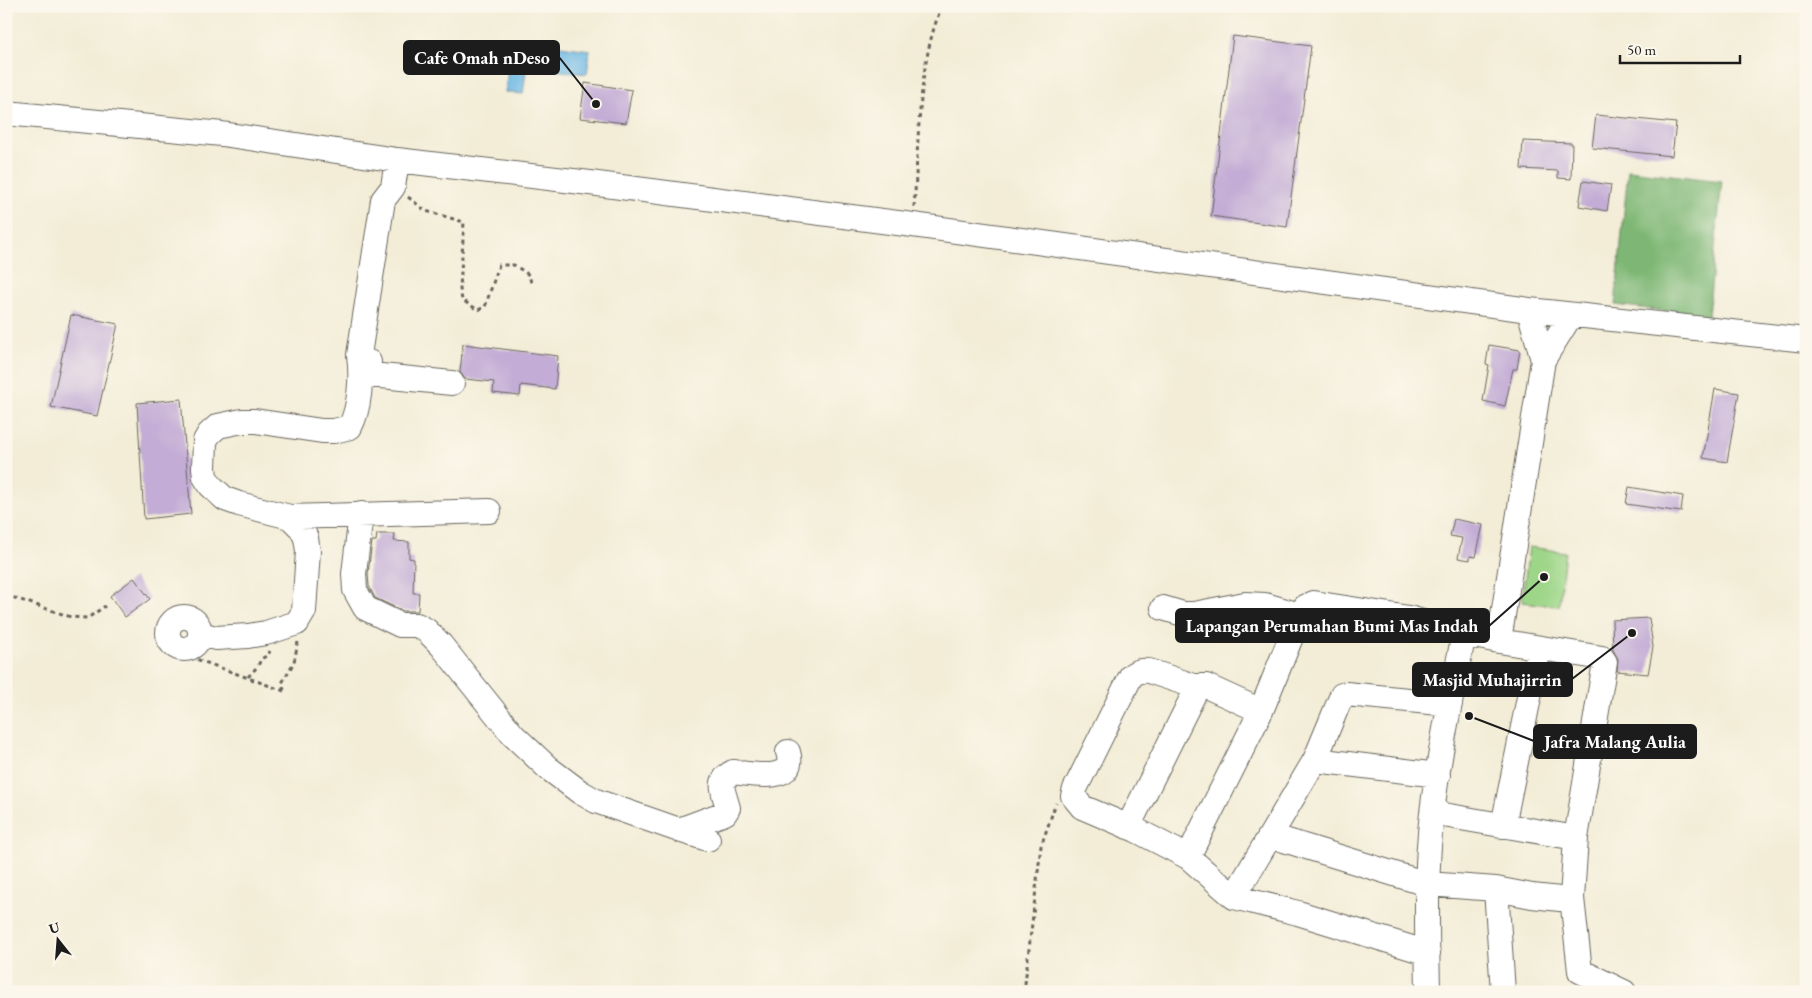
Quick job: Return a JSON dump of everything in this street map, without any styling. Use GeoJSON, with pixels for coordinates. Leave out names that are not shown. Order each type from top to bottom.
{"type":"FeatureCollection","features":[{"type":"Feature","properties":{"kind":"street"},"geometry":{"type":"LineString","coordinates":[[6,113],[222,134],[398,160],[913,225],[1529,310],[1806,340]]}},
{"type":"Feature","properties":{"kind":"street"},"geometry":{"type":"LineString","coordinates":[[398,160],[393,187],[383,200],[359,355],[361,374],[354,419],[350,427],[334,431],[322,431],[254,421],[242,421],[218,426],[209,434],[205,441],[205,477],[225,499],[290,517],[489,511]]}},
{"type":"Feature","properties":{"kind":"street"},"geometry":{"type":"LineString","coordinates":[[1529,310],[1543,360]]}},
{"type":"Feature","properties":{"kind":"street"},"geometry":{"type":"LineString","coordinates":[[1499,642],[1543,360],[1571,315]]}},
{"type":"Feature","properties":{"kind":"street"},"geometry":{"type":"LineString","coordinates":[[361,374],[452,384]]}},
{"type":"Feature","properties":{"kind":"street"},"geometry":{"type":"LineString","coordinates":[[361,514],[354,574],[355,590],[365,608],[400,625],[418,625],[426,630],[442,645],[512,735],[548,768],[580,792],[596,801],[708,839]]}},
{"type":"Feature","properties":{"kind":"street"},"geometry":{"type":"LineString","coordinates":[[192,642],[248,636],[275,631],[297,623],[304,611],[307,562],[306,538],[301,528],[290,517]]}},
{"type":"Feature","properties":{"kind":"street"},"geometry":{"type":"LineString","coordinates":[[1188,857],[1261,711],[1305,607],[1314,603],[1410,618],[1499,642],[1598,657],[1605,661],[1576,838],[1572,898],[1580,981],[1624,992]]}},
{"type":"Feature","properties":{"kind":"street"},"geometry":{"type":"LineString","coordinates":[[1163,608],[1194,614],[1245,604],[1265,605],[1300,615]]}},
{"type":"Feature","properties":{"kind":"street"},"geometry":{"type":"LineString","coordinates":[[1428,992],[1427,884],[1432,813],[1464,634]]}},
{"type":"Feature","properties":{"kind":"street"},"geometry":{"type":"LineString","coordinates":[[1503,826],[1538,648]]}},
{"type":"Feature","properties":{"kind":"street"},"geometry":{"type":"LineString","coordinates":[[1261,711],[1206,686],[1201,685],[1197,687],[1149,671],[1143,670],[1134,673],[1073,796],[1082,807],[1128,827],[1188,857],[1234,897],[1298,913],[1428,953]]}},
{"type":"Feature","properties":{"kind":"street"},"geometry":{"type":"LineString","coordinates":[[1128,827],[1197,687]]}},
{"type":"Feature","properties":{"kind":"street"},"geometry":{"type":"LineString","coordinates":[[1234,897],[1315,760],[1342,695],[1450,704]]}},
{"type":"Feature","properties":{"kind":"street"},"geometry":{"type":"LineString","coordinates":[[680,830],[725,813],[728,808],[722,786],[723,780],[728,775],[733,772],[779,775],[788,764],[788,752]]}},
{"type":"Feature","properties":{"kind":"street"},"geometry":{"type":"LineString","coordinates":[[1315,760],[1438,775]]}},
{"type":"Feature","properties":{"kind":"street"},"geometry":{"type":"LineString","coordinates":[[1432,813],[1576,838]]}},
{"type":"Feature","properties":{"kind":"street"},"geometry":{"type":"LineString","coordinates":[[1271,836],[1427,884],[1496,889],[1560,899],[1572,898]]}},
{"type":"Feature","properties":{"kind":"street"},"geometry":{"type":"LineString","coordinates":[[1496,889],[1504,992]]}},
{"type":"Feature","properties":{"kind":"path"},"geometry":{"type":"LineString","coordinates":[[913,225],[926,59],[935,23],[942,6]]}},
{"type":"Feature","properties":{"kind":"path"},"geometry":{"type":"LineString","coordinates":[[393,187],[426,211],[464,222],[460,289],[462,300],[478,310],[485,308],[499,265],[514,265],[522,270],[529,275],[532,286]]}},
{"type":"Feature","properties":{"kind":"path"},"geometry":{"type":"LineString","coordinates":[[6,595],[71,617],[88,618],[105,606]]}},
{"type":"Feature","properties":{"kind":"path"},"geometry":{"type":"LineString","coordinates":[[192,642],[196,659],[284,690],[282,683],[294,662],[304,611]]}},
{"type":"Feature","properties":{"kind":"path"},"geometry":{"type":"LineString","coordinates":[[248,677],[258,666],[261,659],[268,655],[277,643],[275,631]]}},
{"type":"Feature","properties":{"kind":"path"},"geometry":{"type":"LineString","coordinates":[[1024,992],[1041,846],[1056,802],[1073,796]]}},
{"type":"Feature","properties":{"kind":"green space"},"geometry":{"type":"Polygon","coordinates":[[[1628,170],[1722,181],[1708,316],[1615,305],[1628,170]]]}},
{"type":"Feature","properties":{"kind":"green space"},"geometry":{"type":"Polygon","coordinates":[[[1529,547],[1565,552],[1559,606],[1522,602],[1529,547]]]}},
{"type":"Feature","properties":{"kind":"water"},"geometry":{"type":"Polygon","coordinates":[[[512,39],[530,42],[523,94],[505,92],[512,39]]]}},
{"type":"Feature","properties":{"kind":"water"},"geometry":{"type":"Polygon","coordinates":[[[546,44],[590,50],[587,74],[542,69],[546,44]]]}},
{"type":"Feature","properties":{"kind":"building"},"geometry":{"type":"Polygon","coordinates":[[[1233,36],[1311,46],[1287,227],[1211,216],[1233,36]]]}},
{"type":"Feature","properties":{"kind":"building"},"geometry":{"type":"Polygon","coordinates":[[[585,83],[632,90],[626,123],[580,118],[585,83]]]}},
{"type":"Feature","properties":{"kind":"building"},"geometry":{"type":"Polygon","coordinates":[[[1596,115],[1676,123],[1672,156],[1592,148],[1596,115]]]}},
{"type":"Feature","properties":{"kind":"building"},"geometry":{"type":"Polygon","coordinates":[[[1523,141],[1572,143],[1571,179],[1558,178],[1558,171],[1521,169],[1523,141]]]}},
{"type":"Feature","properties":{"kind":"building"},"geometry":{"type":"Polygon","coordinates":[[[1583,181],[1611,185],[1607,211],[1579,206],[1583,181]]]}},
{"type":"Feature","properties":{"kind":"building"},"geometry":{"type":"Polygon","coordinates":[[[71,315],[118,324],[97,416],[51,407],[71,315]]]}},
{"type":"Feature","properties":{"kind":"building"},"geometry":{"type":"Polygon","coordinates":[[[463,344],[558,356],[555,389],[521,385],[520,396],[493,393],[494,382],[465,379],[460,372],[463,344]]]}},
{"type":"Feature","properties":{"kind":"building"},"geometry":{"type":"Polygon","coordinates":[[[1489,345],[1520,350],[1517,369],[1513,369],[1505,406],[1483,401],[1489,365],[1486,364],[1489,345]]]}},
{"type":"Feature","properties":{"kind":"building"},"geometry":{"type":"Polygon","coordinates":[[[1715,389],[1739,393],[1727,462],[1703,458],[1715,389]]]}},
{"type":"Feature","properties":{"kind":"building"},"geometry":{"type":"Polygon","coordinates":[[[181,399],[191,514],[144,519],[137,403],[181,399]]]}},
{"type":"Feature","properties":{"kind":"building"},"geometry":{"type":"Polygon","coordinates":[[[1629,487],[1683,496],[1681,512],[1626,504],[1629,487]]]}},
{"type":"Feature","properties":{"kind":"building"},"geometry":{"type":"Polygon","coordinates":[[[1454,519],[1483,525],[1476,557],[1470,556],[1470,560],[1458,558],[1462,538],[1450,536],[1454,519]]]}},
{"type":"Feature","properties":{"kind":"building"},"geometry":{"type":"Polygon","coordinates":[[[377,534],[395,534],[394,541],[409,542],[409,558],[414,559],[413,593],[419,593],[418,611],[403,611],[375,598],[369,586],[368,574],[372,541],[376,541],[377,534]]]}},
{"type":"Feature","properties":{"kind":"building"},"geometry":{"type":"Polygon","coordinates":[[[134,578],[150,599],[125,617],[110,596],[134,578]]]}},
{"type":"Feature","properties":{"kind":"building"},"geometry":{"type":"Polygon","coordinates":[[[1649,618],[1653,647],[1648,674],[1617,671],[1618,659],[1613,650],[1612,620],[1649,618]]]}},
{"type":"Feature","properties":{"kind":"waterway"},"geometry":{"type":"LineString","coordinates":[[6,990],[10,992]]}},
{"type":"Feature","properties":{"kind":"place","name":"Cafe Omah nDeso"},"geometry":{"type":"Point","coordinates":[596,104]}},
{"type":"Feature","properties":{"kind":"place","name":"Lapangan Perumahan Bumi Mas Indah"},"geometry":{"type":"Point","coordinates":[1544,577]}},
{"type":"Feature","properties":{"kind":"place","name":"Masjid Muhajirrin"},"geometry":{"type":"Point","coordinates":[1632,633]}},
{"type":"Feature","properties":{"kind":"place","name":"Jafra Malang Aulia"},"geometry":{"type":"Point","coordinates":[1469,716]}}]}
